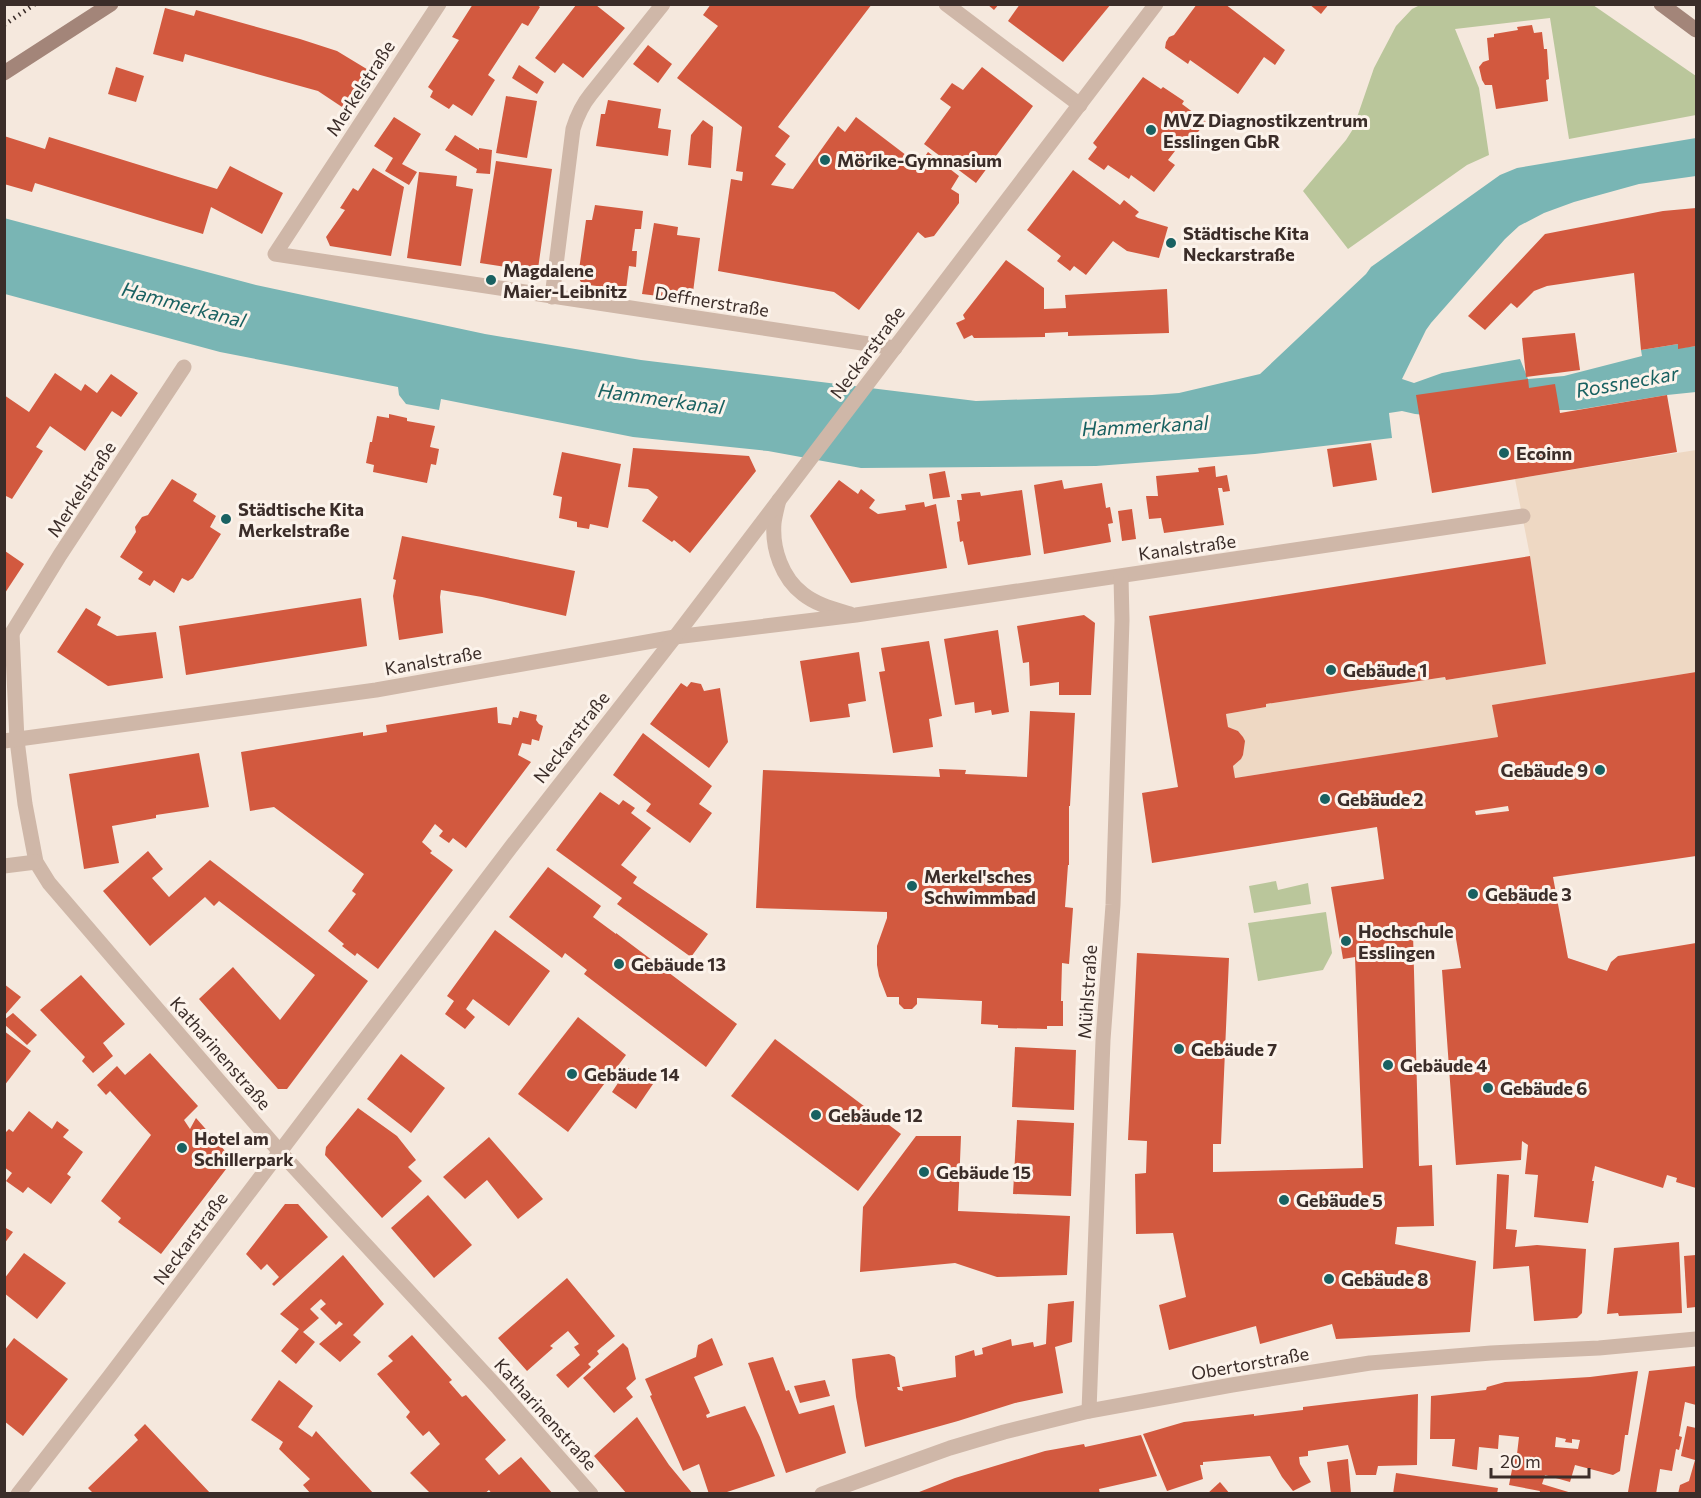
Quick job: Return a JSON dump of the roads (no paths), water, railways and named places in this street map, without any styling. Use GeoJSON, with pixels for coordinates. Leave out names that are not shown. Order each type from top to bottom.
{"type":"FeatureCollection","features":[{"type":"Feature","properties":{"kind":"main road"},"geometry":{"type":"LineString","coordinates":[[4,73],[111,4]]}},
{"type":"Feature","properties":{"kind":"main road"},"geometry":{"type":"LineString","coordinates":[[1661,4],[1696,30]]}},
{"type":"Feature","properties":{"kind":"street","name":"Merkelstraße"},"geometry":{"type":"LineString","coordinates":[[275,254],[439,4]]}},
{"type":"Feature","properties":{"kind":"street"},"geometry":{"type":"LineString","coordinates":[[552,297],[573,129],[577,117],[591,94],[663,4]]}},
{"type":"Feature","properties":{"kind":"street"},"geometry":{"type":"LineString","coordinates":[[946,4],[1080,105]]}},
{"type":"Feature","properties":{"kind":"street","name":"Neckarstraße"},"geometry":{"type":"LineString","coordinates":[[18,1494],[518,838],[675,637],[1156,4]]}},
{"type":"Feature","properties":{"kind":"street","name":"Deffnerstraße"},"geometry":{"type":"LineString","coordinates":[[275,254],[890,353]]}},
{"type":"Feature","properties":{"kind":"street","name":"Merkelstraße"},"geometry":{"type":"LineString","coordinates":[[8,633],[184,367]]}},
{"type":"Feature","properties":{"kind":"street","name":"Kanalstraße"},"geometry":{"type":"LineString","coordinates":[[779,500],[774,523],[775,547],[789,581],[803,594],[824,606],[856,615]]}},
{"type":"Feature","properties":{"kind":"street","name":"Kanalstraße"},"geometry":{"type":"LineString","coordinates":[[11,740],[376,690],[675,637],[856,615],[1523,516]]}},
{"type":"Feature","properties":{"kind":"street","name":"Mühlstraße"},"geometry":{"type":"LineString","coordinates":[[1089,1411],[1113,881],[1122,620],[1121,577]]}},
{"type":"Feature","properties":{"kind":"street","name":"Katharinenstraße"},"geometry":{"type":"LineString","coordinates":[[8,633],[11,740],[36,862],[49,883],[280,1152],[498,1388],[591,1494]]}},
{"type":"Feature","properties":{"kind":"street"},"geometry":{"type":"LineString","coordinates":[[4,866],[36,862]]}},
{"type":"Feature","properties":{"kind":"street","name":"Obertorstraße"},"geometry":{"type":"LineString","coordinates":[[822,1494],[950,1448],[1004,1432],[1089,1411],[1266,1379],[1370,1363],[1491,1353],[1599,1348],[1696,1339]]}},
{"type":"Feature","properties":{"kind":"water"},"geometry":{"type":"Polygon","coordinates":[[[1696,138],[1696,176],[1639,184],[1574,202],[1544,213],[1519,226],[1431,323],[1402,379],[1414,383],[1442,373],[1520,359],[1528,379],[1564,376],[1642,356],[1641,350],[1678,344],[1679,348],[1696,346],[1696,392],[1446,426],[1426,415],[1402,411],[1389,413],[1392,438],[1255,454],[1096,466],[861,468],[768,451],[633,437],[441,399],[439,410],[406,404],[399,395],[398,387],[220,352],[5,294],[4,218],[256,285],[485,334],[641,360],[976,401],[1179,393],[1260,374],[1371,267],[1500,175],[1517,168],[1696,138]]]}},
{"type":"Feature","properties":{"kind":"railway"},"geometry":{"type":"LineString","coordinates":[[4,25],[35,4]]}},
{"type":"Feature","properties":{"kind":"place","name":"MVZ Diagnostikzentrum Esslingen GbR"},"geometry":{"type":"Point","coordinates":[1151,130]}},
{"type":"Feature","properties":{"kind":"place","name":"Mörike-Gymnasium"},"geometry":{"type":"Point","coordinates":[825,160]}},
{"type":"Feature","properties":{"kind":"place","name":"Städtische Kita Neckarstraße"},"geometry":{"type":"Point","coordinates":[1171,243]}},
{"type":"Feature","properties":{"kind":"place","name":"Magdalene Maier-Leibnitz"},"geometry":{"type":"Point","coordinates":[491,280]}},
{"type":"Feature","properties":{"kind":"place","name":"Ecoinn"},"geometry":{"type":"Point","coordinates":[1504,453]}},
{"type":"Feature","properties":{"kind":"place","name":"Städtische Kita Merkelstraße"},"geometry":{"type":"Point","coordinates":[226,519]}},
{"type":"Feature","properties":{"kind":"place","name":"Gebäude 1"},"geometry":{"type":"Point","coordinates":[1331,670]}},
{"type":"Feature","properties":{"kind":"place","name":"Gebäude 9"},"geometry":{"type":"Point","coordinates":[1600,770]}},
{"type":"Feature","properties":{"kind":"place","name":"Gebäude 2"},"geometry":{"type":"Point","coordinates":[1325,799]}},
{"type":"Feature","properties":{"kind":"place","name":"Merkel'sches Schwimmbad"},"geometry":{"type":"Point","coordinates":[912,886]}},
{"type":"Feature","properties":{"kind":"place","name":"Gebäude 3"},"geometry":{"type":"Point","coordinates":[1473,894]}},
{"type":"Feature","properties":{"kind":"place","name":"Hochschule Esslingen"},"geometry":{"type":"Point","coordinates":[1346,941]}},
{"type":"Feature","properties":{"kind":"place","name":"Gebäude 13"},"geometry":{"type":"Point","coordinates":[619,964]}},
{"type":"Feature","properties":{"kind":"place","name":"Gebäude 7"},"geometry":{"type":"Point","coordinates":[1179,1049]}},
{"type":"Feature","properties":{"kind":"place","name":"Gebäude 4"},"geometry":{"type":"Point","coordinates":[1388,1065]}},
{"type":"Feature","properties":{"kind":"place","name":"Gebäude 14"},"geometry":{"type":"Point","coordinates":[572,1074]}},
{"type":"Feature","properties":{"kind":"place","name":"Gebäude 6"},"geometry":{"type":"Point","coordinates":[1488,1088]}},
{"type":"Feature","properties":{"kind":"place","name":"Gebäude 12"},"geometry":{"type":"Point","coordinates":[816,1115]}},
{"type":"Feature","properties":{"kind":"place","name":"Hotel am Schillerpark"},"geometry":{"type":"Point","coordinates":[182,1148]}},
{"type":"Feature","properties":{"kind":"place","name":"Gebäude 15"},"geometry":{"type":"Point","coordinates":[924,1172]}},
{"type":"Feature","properties":{"kind":"place","name":"Gebäude 5"},"geometry":{"type":"Point","coordinates":[1284,1200]}},
{"type":"Feature","properties":{"kind":"place","name":"Gebäude 8"},"geometry":{"type":"Point","coordinates":[1329,1279]}},
{"type":"Feature","properties":{"kind":"water label","name":"Hammerkanal"},"geometry":{"type":"Point","coordinates":[184,304]}},
{"type":"Feature","properties":{"kind":"water label","name":"Rossneckar"},"geometry":{"type":"Point","coordinates":[1627,381]}},
{"type":"Feature","properties":{"kind":"water label","name":"Hammerkanal"},"geometry":{"type":"Point","coordinates":[661,398]}},
{"type":"Feature","properties":{"kind":"water label","name":"Hammerkanal"},"geometry":{"type":"Point","coordinates":[1145,425]}}]}
